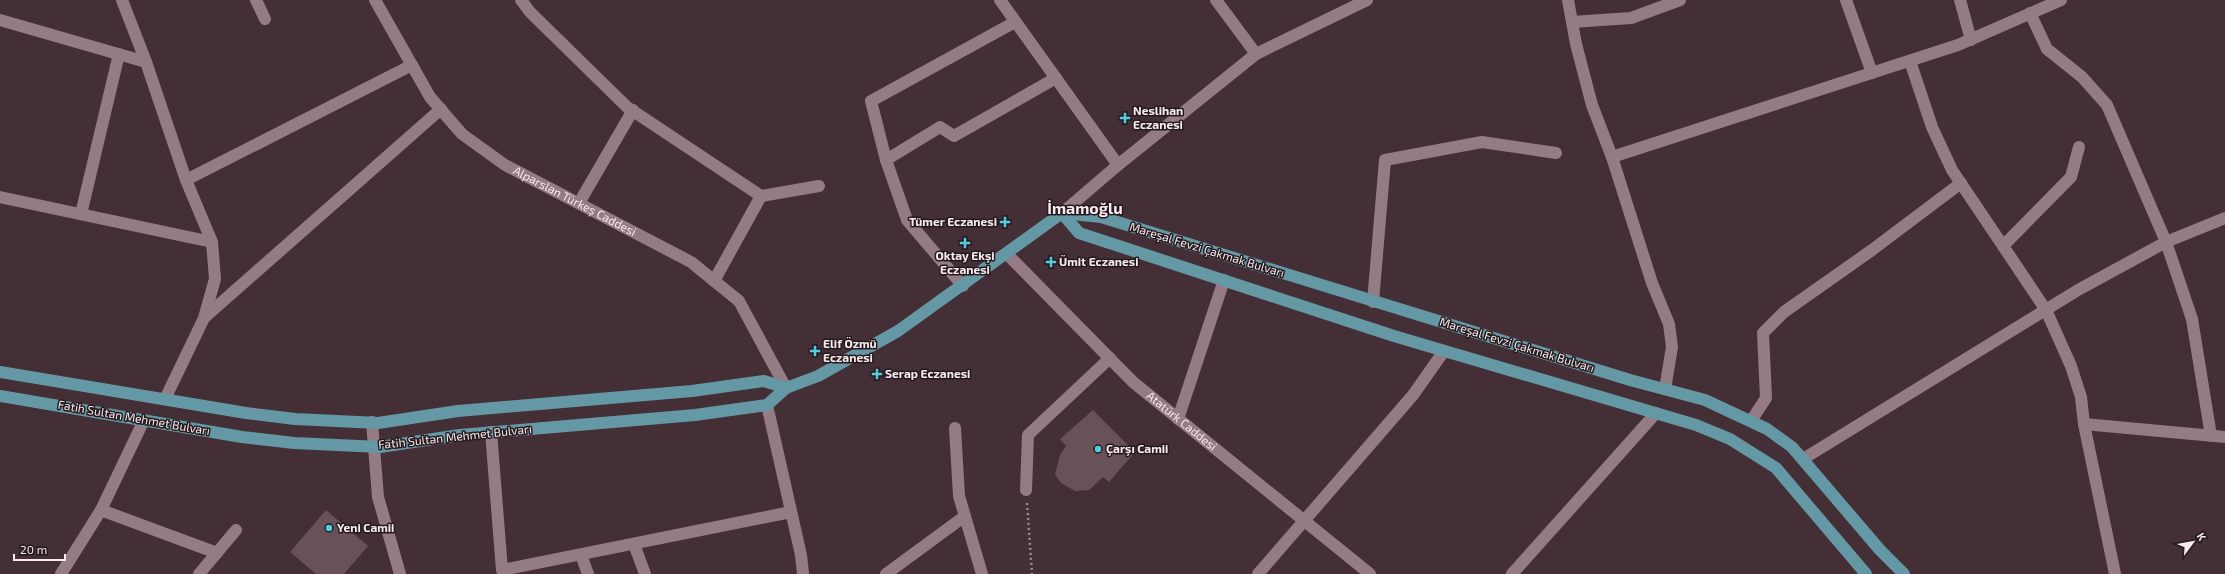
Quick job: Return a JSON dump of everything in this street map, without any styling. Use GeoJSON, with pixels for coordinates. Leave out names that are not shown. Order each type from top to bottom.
{"type":"FeatureCollection","features":[{"type":"Feature","properties":{"kind":"main road","name":"Mareşal Fevzi Çakmak Bulvarı"},"geometry":{"type":"LineString","coordinates":[[1062,214],[1101,217],[1373,302],[1705,400],[1751,420],[1792,447],[1880,550],[1904,574]]}},
{"type":"Feature","properties":{"kind":"main road","name":"Mareşal Fevzi Çakmak Bulvarı"},"geometry":{"type":"LineString","coordinates":[[1062,214],[1079,233],[1444,351],[1696,425],[1730,439],[1776,468],[1866,574]]}},
{"type":"Feature","properties":{"kind":"main road"},"geometry":{"type":"LineString","coordinates":[[768,405],[786,388],[818,376],[898,331],[948,298],[1062,214]]}},
{"type":"Feature","properties":{"kind":"main road","name":"Fatih Sultan Mehmet Bulvarı"},"geometry":{"type":"LineString","coordinates":[[0,372],[246,413],[295,419],[372,422],[458,411],[692,391],[764,381],[786,388]]}},
{"type":"Feature","properties":{"kind":"main road","name":"Fatih Sultan Mehmet Bulvarı"},"geometry":{"type":"LineString","coordinates":[[0,396],[242,437],[294,443],[373,447],[490,432],[695,415],[768,405]]}},
{"type":"Feature","properties":{"kind":"street"},"geometry":{"type":"LineString","coordinates":[[122,0],[146,62],[186,180],[212,242],[216,278],[204,318],[165,399]]}},
{"type":"Feature","properties":{"kind":"street"},"geometry":{"type":"LineString","coordinates":[[256,0],[266,19]]}},
{"type":"Feature","properties":{"kind":"street","name":"Alparslan Türkeş Caddesi"},"geometry":{"type":"LineString","coordinates":[[375,0],[430,96],[462,134],[505,165],[691,262],[739,301],[786,388]]}},
{"type":"Feature","properties":{"kind":"street"},"geometry":{"type":"LineString","coordinates":[[521,0],[530,12],[633,110],[761,196],[819,186]]}},
{"type":"Feature","properties":{"kind":"street"},"geometry":{"type":"LineString","coordinates":[[1000,0],[1118,165]]}},
{"type":"Feature","properties":{"kind":"street"},"geometry":{"type":"LineString","coordinates":[[1216,0],[1256,54]]}},
{"type":"Feature","properties":{"kind":"street"},"geometry":{"type":"LineString","coordinates":[[1062,214],[1118,165],[1256,54],[1367,0]]}},
{"type":"Feature","properties":{"kind":"street"},"geometry":{"type":"LineString","coordinates":[[1568,0],[1592,105],[1612,157],[1652,283],[1669,324],[1672,347],[1665,389]]}},
{"type":"Feature","properties":{"kind":"street"},"geometry":{"type":"LineString","coordinates":[[1572,22],[1631,18],[1680,0]]}},
{"type":"Feature","properties":{"kind":"street"},"geometry":{"type":"LineString","coordinates":[[1846,0],[1872,73]]}},
{"type":"Feature","properties":{"kind":"street"},"geometry":{"type":"LineString","coordinates":[[1960,0],[1971,40]]}},
{"type":"Feature","properties":{"kind":"street"},"geometry":{"type":"LineString","coordinates":[[1612,157],[1971,40],[2060,0]]}},
{"type":"Feature","properties":{"kind":"street"},"geometry":{"type":"LineString","coordinates":[[2030,13],[2047,49],[2082,77],[2107,105],[2166,242],[2192,319],[2211,436]]}},
{"type":"Feature","properties":{"kind":"street"},"geometry":{"type":"LineString","coordinates":[[0,20],[146,62]]}},
{"type":"Feature","properties":{"kind":"street"},"geometry":{"type":"LineString","coordinates":[[963,286],[907,220],[886,160],[871,101],[1015,22]]}},
{"type":"Feature","properties":{"kind":"street"},"geometry":{"type":"LineString","coordinates":[[81,214],[119,54]]}},
{"type":"Feature","properties":{"kind":"street"},"geometry":{"type":"LineString","coordinates":[[1910,61],[1932,128],[1952,170],[2046,310],[2071,366],[2081,397],[2084,424],[2114,574]]}},
{"type":"Feature","properties":{"kind":"street"},"geometry":{"type":"LineString","coordinates":[[186,180],[412,65]]}},
{"type":"Feature","properties":{"kind":"street"},"geometry":{"type":"LineString","coordinates":[[886,160],[940,127],[954,136],[1056,78]]}},
{"type":"Feature","properties":{"kind":"street"},"geometry":{"type":"LineString","coordinates":[[204,318],[441,109]]}},
{"type":"Feature","properties":{"kind":"street"},"geometry":{"type":"LineString","coordinates":[[579,203],[633,110]]}},
{"type":"Feature","properties":{"kind":"street"},"geometry":{"type":"LineString","coordinates":[[1373,302],[1384,160],[1482,142],[1556,154]]}},
{"type":"Feature","properties":{"kind":"street"},"geometry":{"type":"LineString","coordinates":[[2003,246],[2071,177],[2080,147]]}},
{"type":"Feature","properties":{"kind":"street"},"geometry":{"type":"LineString","coordinates":[[1751,420],[1766,398],[1763,333],[1784,312],[1872,250],[1961,183]]}},
{"type":"Feature","properties":{"kind":"street"},"geometry":{"type":"LineString","coordinates":[[714,281],[761,196]]}},
{"type":"Feature","properties":{"kind":"street"},"geometry":{"type":"LineString","coordinates":[[0,197],[212,242]]}},
{"type":"Feature","properties":{"kind":"street"},"geometry":{"type":"LineString","coordinates":[[1803,459],[2046,310],[2166,242],[2225,218]]}},
{"type":"Feature","properties":{"kind":"street","name":"Atatürk Caddesi"},"geometry":{"type":"LineString","coordinates":[[1007,254],[1133,382],[1370,574]]}},
{"type":"Feature","properties":{"kind":"street"},"geometry":{"type":"LineString","coordinates":[[1178,419],[1224,280]]}},
{"type":"Feature","properties":{"kind":"street"},"geometry":{"type":"LineString","coordinates":[[1258,574],[1303,520],[1413,395],[1444,351]]}},
{"type":"Feature","properties":{"kind":"street"},"geometry":{"type":"LineString","coordinates":[[1026,490],[1028,435],[1110,358]]}},
{"type":"Feature","properties":{"kind":"street"},"geometry":{"type":"LineString","coordinates":[[768,405],[801,555],[803,574]]}},
{"type":"Feature","properties":{"kind":"street"},"geometry":{"type":"LineString","coordinates":[[1512,574],[1656,413]]}},
{"type":"Feature","properties":{"kind":"street"},"geometry":{"type":"LineString","coordinates":[[61,574],[101,510],[144,420]]}},
{"type":"Feature","properties":{"kind":"street"},"geometry":{"type":"LineString","coordinates":[[372,422],[378,497],[400,574]]}},
{"type":"Feature","properties":{"kind":"street"},"geometry":{"type":"LineString","coordinates":[[2084,424],[2225,437]]}},
{"type":"Feature","properties":{"kind":"street"},"geometry":{"type":"LineString","coordinates":[[955,428],[959,496],[982,574]]}},
{"type":"Feature","properties":{"kind":"street"},"geometry":{"type":"LineString","coordinates":[[490,432],[503,572],[791,512]]}},
{"type":"Feature","properties":{"kind":"street"},"geometry":{"type":"LineString","coordinates":[[101,510],[216,553]]}},
{"type":"Feature","properties":{"kind":"street"},"geometry":{"type":"LineString","coordinates":[[886,574],[965,516]]}},
{"type":"Feature","properties":{"kind":"street"},"geometry":{"type":"LineString","coordinates":[[199,574],[236,530]]}},
{"type":"Feature","properties":{"kind":"street"},"geometry":{"type":"LineString","coordinates":[[634,544],[645,574]]}},
{"type":"Feature","properties":{"kind":"street"},"geometry":{"type":"LineString","coordinates":[[581,555],[588,574]]}},
{"type":"Feature","properties":{"kind":"path"},"geometry":{"type":"LineString","coordinates":[[1026,490],[1032,574]]}},
{"type":"Feature","properties":{"kind":"building","name":"Çarşı Camii"},"geometry":{"type":"Polygon","coordinates":[[[1093,410],[1135,452],[1109,482],[1103,477],[1089,490],[1075,491],[1061,483],[1055,474],[1060,455],[1066,446],[1060,439],[1093,410]]]}},
{"type":"Feature","properties":{"kind":"building","name":"Yeni Camii"},"geometry":{"type":"Polygon","coordinates":[[[326,510],[368,546],[344,574],[316,574],[290,552],[326,510]]]}},
{"type":"Feature","properties":{"kind":"place","name":"Neslihan Eczanesi"},"geometry":{"type":"Point","coordinates":[1125,118]}},
{"type":"Feature","properties":{"kind":"place","name":"Tümer Eczanesi"},"geometry":{"type":"Point","coordinates":[1005,222]}},
{"type":"Feature","properties":{"kind":"place","name":"Oktay Ekşi Eczanesi"},"geometry":{"type":"Point","coordinates":[965,243]}},
{"type":"Feature","properties":{"kind":"place","name":"Ümit Eczanesi"},"geometry":{"type":"Point","coordinates":[1051,262]}},
{"type":"Feature","properties":{"kind":"place","name":"Elif Özmü Eczanesi"},"geometry":{"type":"Point","coordinates":[815,351]}},
{"type":"Feature","properties":{"kind":"place","name":"Serap Eczanesi"},"geometry":{"type":"Point","coordinates":[877,374]}},
{"type":"Feature","properties":{"kind":"place","name":"Çarşı Camii"},"geometry":{"type":"Point","coordinates":[1098,449]}},
{"type":"Feature","properties":{"kind":"place","name":"Yeni Camii"},"geometry":{"type":"Point","coordinates":[329,528]}},
{"type":"Feature","properties":{"kind":"district","name":"İmamoğlu"},"geometry":{"type":"Point","coordinates":[1085,208]}}]}
